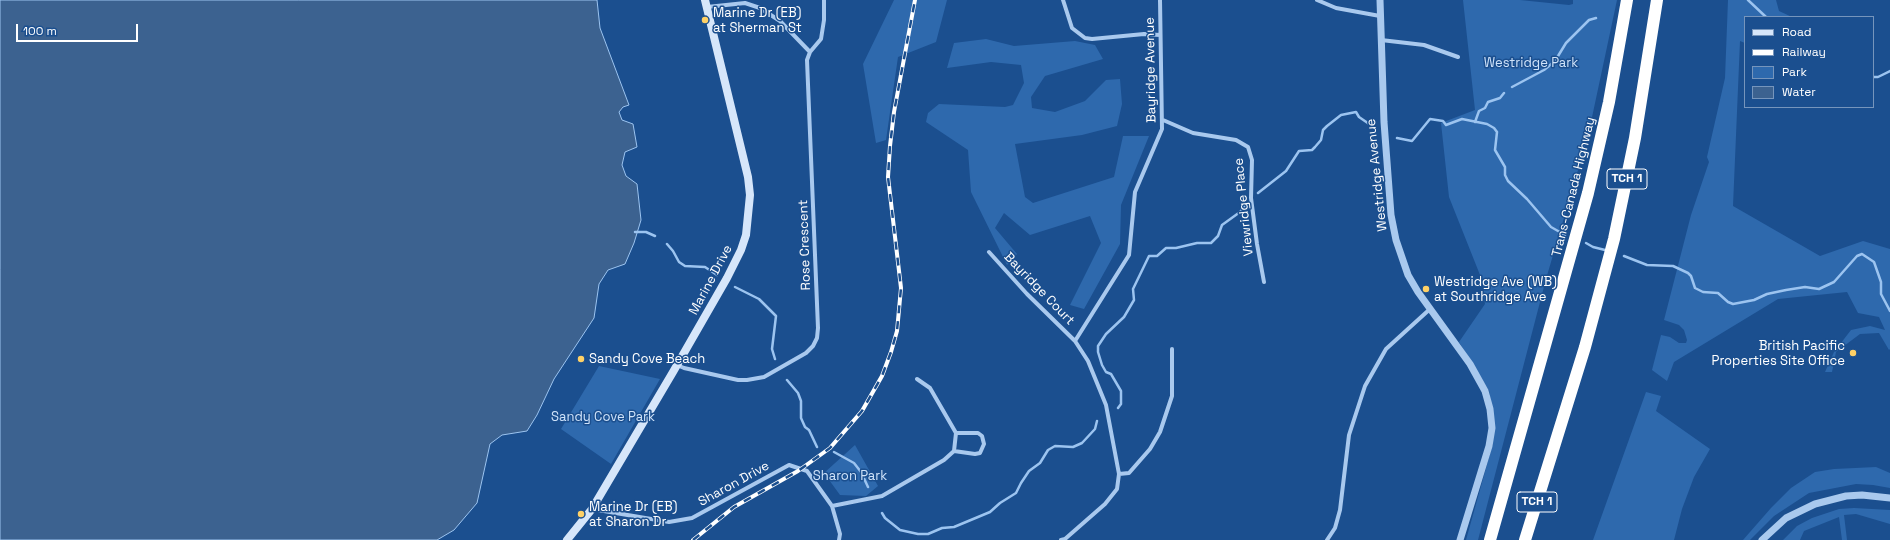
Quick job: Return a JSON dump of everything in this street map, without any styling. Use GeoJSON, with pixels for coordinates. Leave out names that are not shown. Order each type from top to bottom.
{"type":"FeatureCollection","features":[{"type":"Feature","properties":{"kind":"highway","name":"Trans-Canada Highway"},"geometry":{"type":"LineString","coordinates":[[1490,540],[1590,186],[1609,102],[1627,0]]}},
{"type":"Feature","properties":{"kind":"highway","name":"TCH 1"},"geometry":{"type":"LineString","coordinates":[[1525,540],[1585,346],[1614,238],[1639,116],[1656,0]]}},
{"type":"Feature","properties":{"kind":"main road","name":"Marine Drive"},"geometry":{"type":"LineString","coordinates":[[567,540],[592,509],[672,374],[742,250],[748,219],[750,195],[748,177],[705,4]]}},
{"type":"Feature","properties":{"kind":"street","name":"Rose Crescent"},"geometry":{"type":"LineString","coordinates":[[677,365],[684,368],[738,380],[764,378],[806,353],[813,346],[817,338],[818,328],[807,60],[810,52],[820,39],[824,20],[824,0]]}},
{"type":"Feature","properties":{"kind":"street"},"geometry":{"type":"LineString","coordinates":[[1063,0],[1072,28],[1085,38],[1092,39],[1160,34]]}},
{"type":"Feature","properties":{"kind":"street","name":"Bayridge Avenue"},"geometry":{"type":"LineString","coordinates":[[1075,340],[1129,255],[1135,192],[1160,138],[1163,120],[1160,0]]}},
{"type":"Feature","properties":{"kind":"street"},"geometry":{"type":"LineString","coordinates":[[1317,0],[1336,8],[1380,16]]}},
{"type":"Feature","properties":{"kind":"street","name":"Westridge Avenue"},"geometry":{"type":"LineString","coordinates":[[1380,0],[1380,40],[1384,122],[1394,227],[1401,258],[1408,275],[1430,309],[1470,364],[1485,391],[1491,414],[1492,428],[1489,446],[1460,540]]}},
{"type":"Feature","properties":{"kind":"street"},"geometry":{"type":"LineString","coordinates":[[705,4],[745,3],[760,8],[780,21],[810,52]]}},
{"type":"Feature","properties":{"kind":"street"},"geometry":{"type":"LineString","coordinates":[[1380,40],[1424,45],[1458,57]]}},
{"type":"Feature","properties":{"kind":"street","name":"Viewridge Place"},"geometry":{"type":"LineString","coordinates":[[1163,120],[1194,133],[1236,140],[1248,147],[1252,160],[1251,198],[1264,282]]}},
{"type":"Feature","properties":{"kind":"street","name":"Bayridge Court"},"geometry":{"type":"LineString","coordinates":[[989,252],[1027,294],[1075,340]]}},
{"type":"Feature","properties":{"kind":"street"},"geometry":{"type":"LineString","coordinates":[[1327,540],[1335,528],[1340,510],[1349,435],[1366,386],[1386,349],[1430,309]]}},
{"type":"Feature","properties":{"kind":"street"},"geometry":{"type":"LineString","coordinates":[[1061,540],[1065,539],[1105,504],[1117,489],[1119,474],[1106,405],[1088,361],[1075,340]]}},
{"type":"Feature","properties":{"kind":"street"},"geometry":{"type":"LineString","coordinates":[[1119,474],[1129,472],[1150,449],[1160,432],[1172,396],[1172,349]]}},
{"type":"Feature","properties":{"kind":"street"},"geometry":{"type":"LineString","coordinates":[[832,506],[882,496],[944,460],[954,451],[956,433],[930,388],[917,379]]}},
{"type":"Feature","properties":{"kind":"street"},"geometry":{"type":"LineString","coordinates":[[954,451],[975,454],[980,452],[984,444],[982,436],[978,433],[956,433]]}},
{"type":"Feature","properties":{"kind":"street","name":"Sharon Drive"},"geometry":{"type":"LineString","coordinates":[[592,509],[669,522],[692,518],[790,465],[807,471],[832,506],[840,534],[839,540]]}},
{"type":"Feature","properties":{"kind":"street"},"geometry":{"type":"LineString","coordinates":[[1762,540],[1786,518],[1815,504],[1846,496],[1890,498]]}},
{"type":"Feature","properties":{"kind":"green space"},"geometry":{"type":"Polygon","coordinates":[[[894,0],[947,0],[936,42],[898,57],[886,140],[876,143],[863,64],[894,0]]]}},
{"type":"Feature","properties":{"kind":"green space","name":"Westridge Park"},"geometry":{"type":"Polygon","coordinates":[[[1463,0],[1520,0],[1569,5],[1573,4],[1573,0],[1617,0],[1588,136],[1546,279],[1478,540],[1466,540],[1493,443],[1493,415],[1489,391],[1459,342],[1485,304],[1482,280],[1449,197],[1441,123],[1475,110],[1463,0]]]}},
{"type":"Feature","properties":{"kind":"green space"},"geometry":{"type":"Polygon","coordinates":[[[1728,0],[1776,0],[1779,11],[1790,16],[1744,16],[1744,43],[1740,41],[1733,206],[1820,256],[1863,241],[1890,249],[1889,350],[1879,333],[1860,334],[1836,352],[1832,372],[1825,372],[1834,352],[1851,330],[1870,326],[1885,330],[1879,317],[1858,313],[1847,292],[1778,299],[1674,362],[1667,381],[1652,370],[1661,335],[1670,337],[1679,343],[1686,343],[1687,340],[1684,330],[1679,325],[1664,320],[1691,215],[1709,162],[1707,157],[1725,78],[1728,0]]]}},
{"type":"Feature","properties":{"kind":"green space"},"geometry":{"type":"Polygon","coordinates":[[[986,39],[1014,46],[1075,41],[1095,45],[1103,59],[1045,76],[1031,97],[1032,108],[1055,112],[1085,101],[1106,80],[1120,79],[1122,104],[1117,126],[1082,135],[1015,144],[1025,197],[1033,203],[1114,177],[1123,136],[1149,136],[1121,205],[1120,244],[1084,309],[1070,305],[1101,243],[1090,216],[1030,235],[1004,213],[995,228],[1017,254],[1007,265],[971,192],[968,150],[926,122],[928,113],[939,104],[1005,107],[1013,105],[1024,83],[1021,65],[991,62],[947,68],[954,43],[986,39]]]}},
{"type":"Feature","properties":{"kind":"green space","name":"Sandy Cove Park"},"geometry":{"type":"Polygon","coordinates":[[[599,366],[660,379],[611,464],[561,429],[599,366]]]}},
{"type":"Feature","properties":{"kind":"green space"},"geometry":{"type":"Polygon","coordinates":[[[1646,392],[1661,396],[1656,411],[1710,449],[1694,477],[1682,509],[1674,540],[1593,540],[1646,392]]]}},
{"type":"Feature","properties":{"kind":"green space","name":"Sharon Park"},"geometry":{"type":"Polygon","coordinates":[[[855,445],[878,486],[866,496],[840,495],[824,473],[855,445]]]}},
{"type":"Feature","properties":{"kind":"green space"},"geometry":{"type":"Polygon","coordinates":[[[1876,467],[1890,473],[1890,488],[1856,484],[1809,493],[1774,516],[1750,540],[1743,540],[1791,488],[1815,472],[1834,469],[1876,467]]]}},
{"type":"Feature","properties":{"kind":"green space"},"geometry":{"type":"Polygon","coordinates":[[[1854,508],[1890,510],[1890,524],[1856,514],[1844,515],[1847,540],[1842,540],[1839,517],[1804,531],[1800,540],[1783,540],[1797,526],[1812,518],[1839,509],[1854,508]]]}},
{"type":"Feature","properties":{"kind":"water"},"geometry":{"type":"Polygon","coordinates":[[[0,0],[597,0],[600,28],[629,105],[623,107],[619,112],[622,120],[633,124],[637,147],[625,152],[622,165],[626,176],[637,184],[641,220],[634,243],[625,264],[608,270],[599,284],[594,318],[554,379],[537,415],[527,431],[502,435],[490,444],[477,503],[454,530],[437,540],[0,540],[0,0]]]}},
{"type":"Feature","properties":{"kind":"waterway"},"geometry":{"type":"LineString","coordinates":[[1748,0],[1765,16]]}},
{"type":"Feature","properties":{"kind":"waterway"},"geometry":{"type":"LineString","coordinates":[[1512,87],[1544,70],[1555,61],[1566,43],[1589,20],[1596,18]]}},
{"type":"Feature","properties":{"kind":"waterway"},"geometry":{"type":"LineString","coordinates":[[1874,77],[1878,77],[1890,71]]}},
{"type":"Feature","properties":{"kind":"waterway"},"geometry":{"type":"LineString","coordinates":[[1475,122],[1479,111],[1485,108],[1488,102],[1500,98],[1504,93]]}},
{"type":"Feature","properties":{"kind":"waterway"},"geometry":{"type":"LineString","coordinates":[[1258,193],[1286,171],[1299,151],[1312,150],[1321,140],[1323,130],[1341,115],[1356,112],[1359,117],[1375,128]]}},
{"type":"Feature","properties":{"kind":"waterway"},"geometry":{"type":"LineString","coordinates":[[1397,138],[1412,141],[1430,119],[1443,121],[1446,125],[1462,119],[1487,124],[1494,128],[1497,132],[1495,150],[1505,167],[1505,175],[1508,181],[1527,199],[1551,227],[1565,235]]}},
{"type":"Feature","properties":{"kind":"waterway"},"geometry":{"type":"LineString","coordinates":[[1118,408],[1121,404],[1121,391],[1111,374],[1106,372],[1102,365],[1098,352],[1098,346],[1106,334],[1124,317],[1134,300],[1133,289],[1149,256],[1157,256],[1166,248],[1176,248],[1197,243],[1211,243],[1218,236],[1222,225],[1240,212],[1246,205]]}},
{"type":"Feature","properties":{"kind":"waterway"},"geometry":{"type":"LineString","coordinates":[[635,232],[646,232],[655,236]]}},
{"type":"Feature","properties":{"kind":"waterway"},"geometry":{"type":"LineString","coordinates":[[1586,243],[1593,247],[1605,250]]}},
{"type":"Feature","properties":{"kind":"waterway"},"geometry":{"type":"LineString","coordinates":[[667,244],[679,262],[685,266],[705,267],[717,275]]}},
{"type":"Feature","properties":{"kind":"waterway"},"geometry":{"type":"LineString","coordinates":[[1624,256],[1647,265],[1673,266],[1688,273],[1691,276],[1695,288],[1703,292],[1718,293],[1728,302],[1733,304],[1754,300],[1767,294],[1786,290],[1805,287],[1819,289],[1834,282],[1857,256],[1862,254],[1874,262],[1881,282],[1881,294],[1890,311]]}},
{"type":"Feature","properties":{"kind":"waterway"},"geometry":{"type":"LineString","coordinates":[[735,287],[759,299],[776,316],[772,349],[775,359]]}},
{"type":"Feature","properties":{"kind":"waterway"},"geometry":{"type":"LineString","coordinates":[[787,380],[798,393],[801,401],[801,418],[805,427],[809,430],[817,447]]}},
{"type":"Feature","properties":{"kind":"waterway"},"geometry":{"type":"LineString","coordinates":[[882,513],[885,518],[900,530],[918,534],[928,534],[942,528],[954,527],[990,512],[1000,503],[1016,493],[1029,471],[1040,463],[1048,450],[1055,446],[1073,447],[1082,443],[1095,429],[1097,421]]}},
{"type":"Feature","properties":{"kind":"waterway"},"geometry":{"type":"LineString","coordinates":[[834,452],[854,463],[861,472],[868,487]]}},
{"type":"Feature","properties":{"kind":"railway"},"geometry":{"type":"LineString","coordinates":[[693,540],[734,507],[798,471],[830,448],[862,411],[882,376],[897,331],[901,288],[888,177],[890,146],[894,112],[915,0]]}},
{"type":"Feature","properties":{"kind":"place","name":"Marine Dr (EB) at Sherman St"},"geometry":{"type":"Point","coordinates":[705,20]}},
{"type":"Feature","properties":{"kind":"place","name":"Westridge Ave (WB) at Southridge Ave"},"geometry":{"type":"Point","coordinates":[1426,289]}},
{"type":"Feature","properties":{"kind":"place","name":"British Pacific Properties Site Office"},"geometry":{"type":"Point","coordinates":[1853,353]}},
{"type":"Feature","properties":{"kind":"place","name":"Sandy Cove Beach"},"geometry":{"type":"Point","coordinates":[581,359]}},
{"type":"Feature","properties":{"kind":"place","name":"Marine Dr (EB) at Sharon Dr"},"geometry":{"type":"Point","coordinates":[581,514]}}]}
